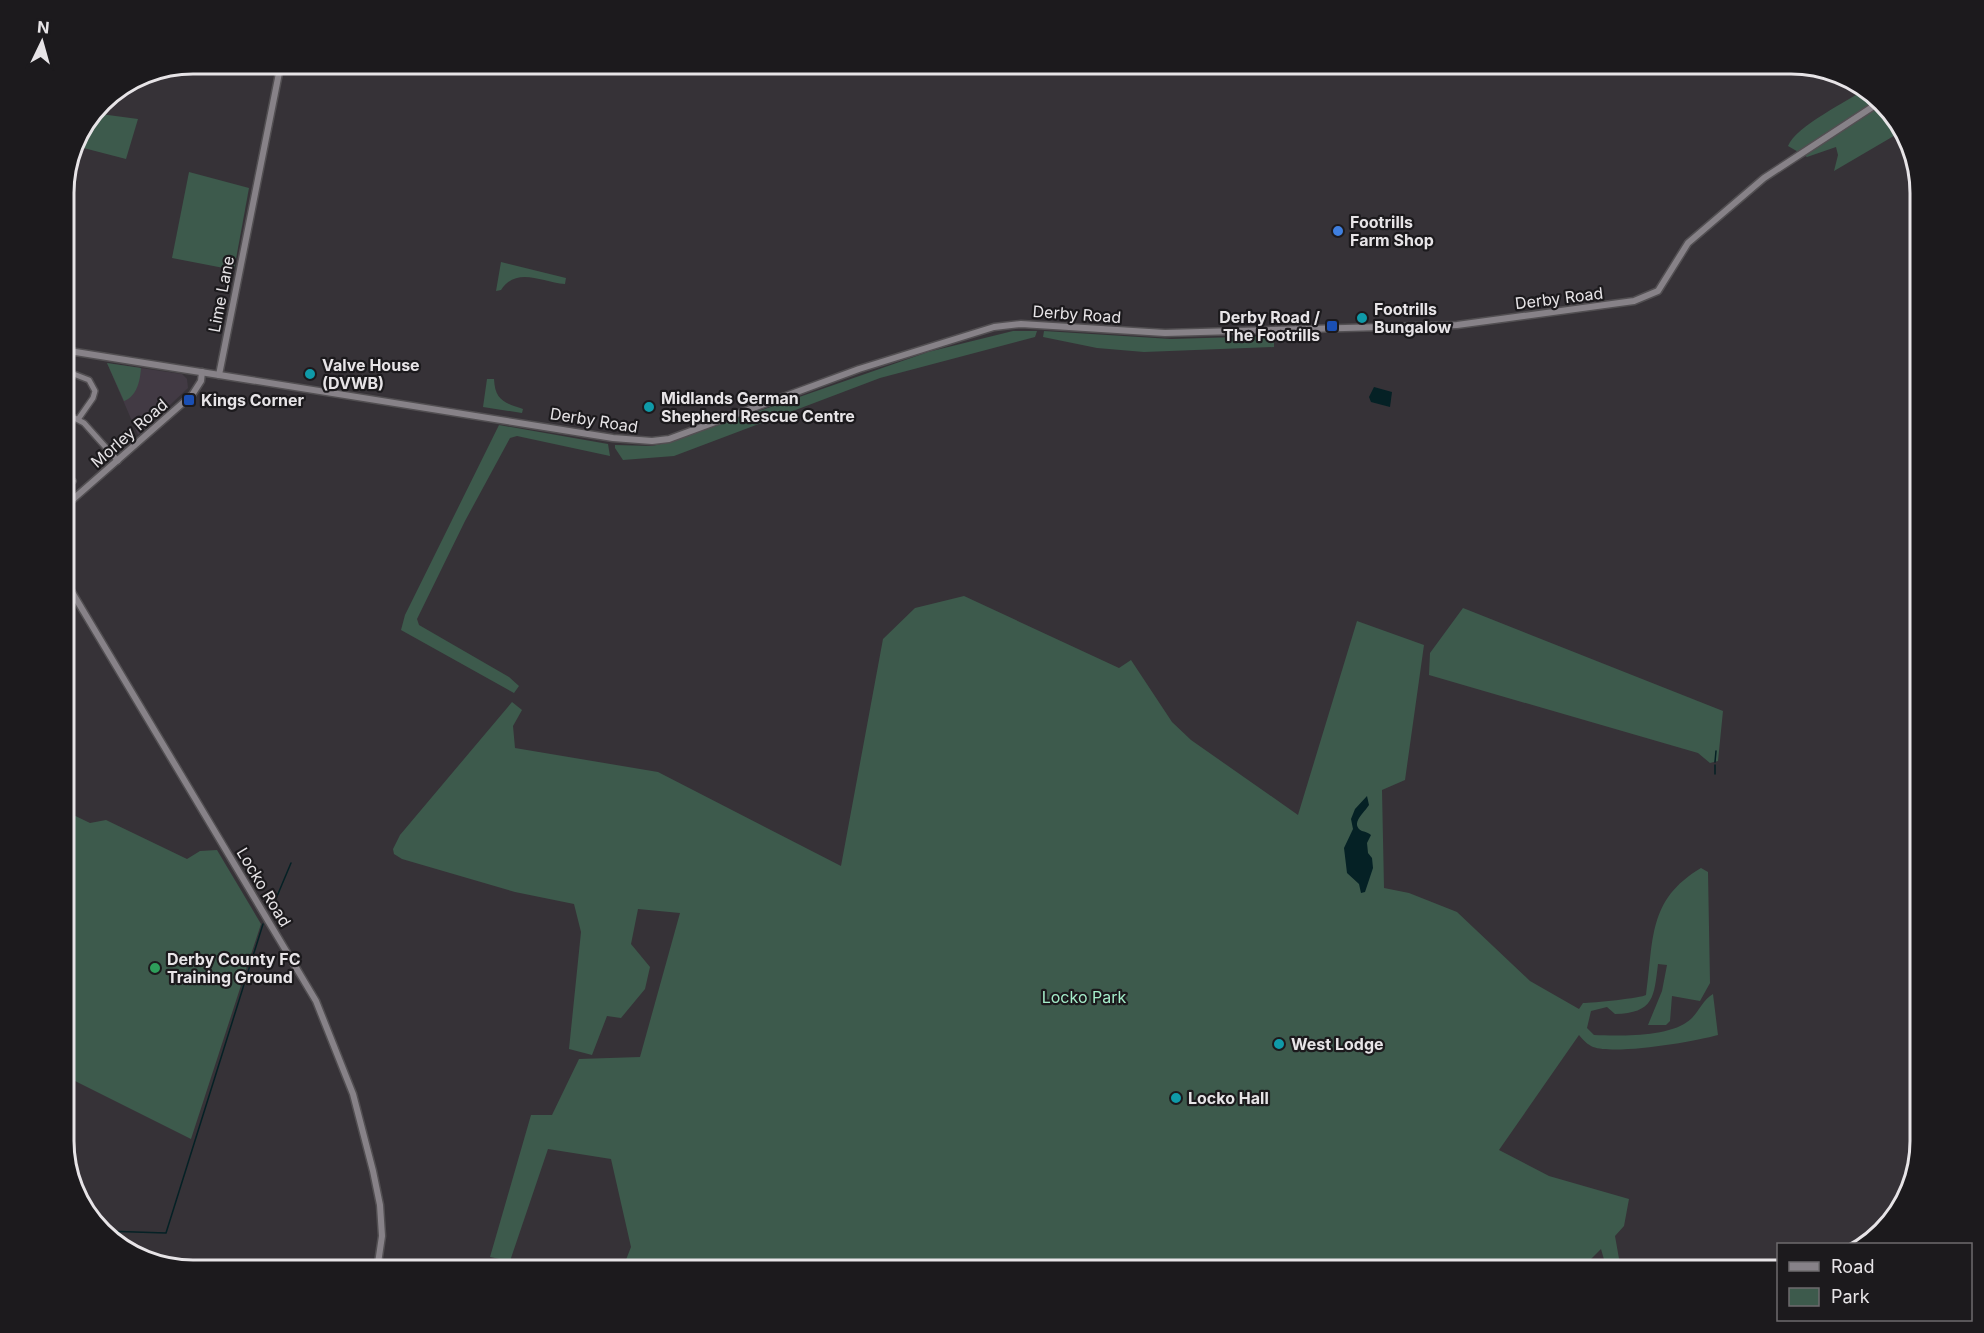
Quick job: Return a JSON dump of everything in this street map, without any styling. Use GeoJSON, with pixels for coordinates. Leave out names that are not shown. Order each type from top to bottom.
{"type":"FeatureCollection","features":[{"type":"Feature","properties":{"kind":"street","name":"Lime Lane"},"geometry":{"type":"LineString","coordinates":[[219,375],[279,74]]}},
{"type":"Feature","properties":{"kind":"street","name":"Derby Road"},"geometry":{"type":"LineString","coordinates":[[219,375],[610,438],[652,441],[687,433],[859,369],[994,327],[1021,324],[1165,333],[1316,330],[1389,324],[1457,325],[1634,302],[1658,291],[1694,236],[1764,178],[1874,106]]}},
{"type":"Feature","properties":{"kind":"street"},"geometry":{"type":"LineString","coordinates":[[74,352],[219,375]]}},
{"type":"Feature","properties":{"kind":"street"},"geometry":{"type":"LineString","coordinates":[[80,375],[82,368]]}},
{"type":"Feature","properties":{"kind":"street","name":"Morley Road"},"geometry":{"type":"LineString","coordinates":[[74,499],[192,395],[201,381],[202,372]]}},
{"type":"Feature","properties":{"kind":"street"},"geometry":{"type":"LineString","coordinates":[[74,374],[92,383],[95,391],[93,398],[79,418]]}},
{"type":"Feature","properties":{"kind":"street"},"geometry":{"type":"LineString","coordinates":[[74,416],[79,418],[118,461]]}},
{"type":"Feature","properties":{"kind":"street","name":"Locko Road"},"geometry":{"type":"LineString","coordinates":[[74,595],[316,1000],[353,1094],[371,1162],[380,1205],[382,1236],[379,1259]]}},
{"type":"Feature","properties":{"kind":"shaded area"},"geometry":{"type":"Polygon","coordinates":[[[107,363],[182,374],[187,379],[188,388],[138,435],[107,363]]]}},
{"type":"Feature","properties":{"kind":"green space"},"geometry":{"type":"Polygon","coordinates":[[[1858,93],[1876,108],[1896,135],[1834,171],[1838,155],[1836,147],[1807,157],[1788,146],[1801,130],[1858,93]]]}},
{"type":"Feature","properties":{"kind":"green space"},"geometry":{"type":"Polygon","coordinates":[[[103,114],[138,119],[126,159],[83,148],[93,126],[103,114]]]}},
{"type":"Feature","properties":{"kind":"green space"},"geometry":{"type":"Polygon","coordinates":[[[189,172],[249,188],[234,270],[172,258],[189,172]]]}},
{"type":"Feature","properties":{"kind":"green space"},"geometry":{"type":"Polygon","coordinates":[[[501,262],[566,278],[565,284],[522,277],[514,279],[501,290],[496,291],[501,262]]]}},
{"type":"Feature","properties":{"kind":"green space"},"geometry":{"type":"Polygon","coordinates":[[[1013,331],[1037,331],[1035,337],[880,378],[674,456],[623,460],[615,448],[615,445],[652,446],[670,442],[928,352],[1013,331]]]}},
{"type":"Feature","properties":{"kind":"green space"},"geometry":{"type":"Polygon","coordinates":[[[1044,331],[1171,339],[1274,336],[1274,347],[1144,352],[1097,348],[1043,337],[1044,331]]]}},
{"type":"Feature","properties":{"kind":"green space"},"geometry":{"type":"Polygon","coordinates":[[[107,363],[141,368],[139,383],[135,392],[128,399],[124,401],[107,363]]]}},
{"type":"Feature","properties":{"kind":"green space"},"geometry":{"type":"Polygon","coordinates":[[[487,379],[494,379],[496,392],[502,400],[523,409],[522,413],[483,407],[487,379]]]}},
{"type":"Feature","properties":{"kind":"green space"},"geometry":{"type":"Polygon","coordinates":[[[499,425],[608,444],[610,456],[517,436],[510,438],[465,521],[417,619],[419,625],[509,677],[519,686],[514,693],[401,630],[405,615],[499,425]]]}},
{"type":"Feature","properties":{"kind":"green space","name":"Locko Park"},"geometry":{"type":"Polygon","coordinates":[[[964,596],[1119,668],[1131,660],[1172,722],[1191,740],[1298,815],[1357,621],[1424,645],[1405,780],[1382,790],[1384,888],[1409,893],[1457,912],[1530,981],[1579,1009],[1583,1003],[1646,995],[1653,939],[1662,908],[1683,880],[1701,868],[1708,872],[1710,983],[1700,1001],[1672,996],[1670,1021],[1666,1025],[1648,1025],[1662,991],[1667,965],[1658,964],[1653,994],[1645,1006],[1628,1013],[1615,1014],[1607,1007],[1591,1011],[1587,1028],[1594,1035],[1629,1035],[1667,1030],[1678,1027],[1691,1019],[1713,994],[1718,1035],[1636,1049],[1604,1049],[1593,1047],[1579,1035],[1499,1150],[1549,1176],[1629,1199],[1624,1226],[1615,1236],[1619,1259],[1604,1259],[1601,1249],[1591,1259],[626,1259],[631,1247],[611,1159],[548,1149],[511,1259],[490,1257],[531,1115],[552,1115],[579,1059],[640,1057],[680,913],[638,909],[631,944],[650,967],[645,989],[621,1018],[607,1016],[592,1055],[569,1049],[581,932],[574,904],[515,892],[402,859],[394,854],[393,849],[400,835],[512,702],[522,710],[513,726],[515,748],[658,772],[841,866],[883,639],[915,608],[964,596]]]}},
{"type":"Feature","properties":{"kind":"green space"},"geometry":{"type":"Polygon","coordinates":[[[1463,608],[1723,711],[1718,761],[1710,763],[1698,753],[1429,675],[1430,653],[1463,608]]]}},
{"type":"Feature","properties":{"kind":"green space","name":"Derby County FC Training Ground"},"geometry":{"type":"Polygon","coordinates":[[[74,815],[90,823],[106,820],[187,859],[200,851],[217,850],[261,924],[191,1139],[74,1080],[74,815]]]}},
{"type":"Feature","properties":{"kind":"water"},"geometry":{"type":"Polygon","coordinates":[[[1374,387],[1392,392],[1390,407],[1371,402],[1369,397],[1374,387]]]}},
{"type":"Feature","properties":{"kind":"water"},"geometry":{"type":"Polygon","coordinates":[[[1367,796],[1369,805],[1359,818],[1357,825],[1362,831],[1371,835],[1367,843],[1373,868],[1365,892],[1361,893],[1359,884],[1347,873],[1344,848],[1353,829],[1351,819],[1355,809],[1367,796]]]}},
{"type":"Feature","properties":{"kind":"waterway"},"geometry":{"type":"LineString","coordinates":[[1715,762],[1716,751]]}},
{"type":"Feature","properties":{"kind":"waterway"},"geometry":{"type":"LineString","coordinates":[[1715,765],[1715,774]]}},
{"type":"Feature","properties":{"kind":"waterway"},"geometry":{"type":"LineString","coordinates":[[275,901],[291,863]]}},
{"type":"Feature","properties":{"kind":"waterway"},"geometry":{"type":"LineString","coordinates":[[116,1231],[166,1233],[263,924]]}},
{"type":"Feature","properties":{"kind":"place","name":"Footrills Farm Shop"},"geometry":{"type":"Point","coordinates":[1338,231]}},
{"type":"Feature","properties":{"kind":"place","name":"Footrills Bungalow"},"geometry":{"type":"Point","coordinates":[1362,318]}},
{"type":"Feature","properties":{"kind":"place","name":"Derby Road / The Footrills"},"geometry":{"type":"Point","coordinates":[1332,326]}},
{"type":"Feature","properties":{"kind":"place","name":"Valve House (DVWB)"},"geometry":{"type":"Point","coordinates":[310,374]}},
{"type":"Feature","properties":{"kind":"place","name":"Kings Corner"},"geometry":{"type":"Point","coordinates":[189,400]}},
{"type":"Feature","properties":{"kind":"place","name":"Midlands German Shepherd Rescue Centre"},"geometry":{"type":"Point","coordinates":[649,407]}},
{"type":"Feature","properties":{"kind":"place","name":"Derby County FC Training Ground"},"geometry":{"type":"Point","coordinates":[155,968]}},
{"type":"Feature","properties":{"kind":"place","name":"West Lodge"},"geometry":{"type":"Point","coordinates":[1279,1044]}},
{"type":"Feature","properties":{"kind":"place","name":"Locko Hall"},"geometry":{"type":"Point","coordinates":[1176,1098]}}]}
